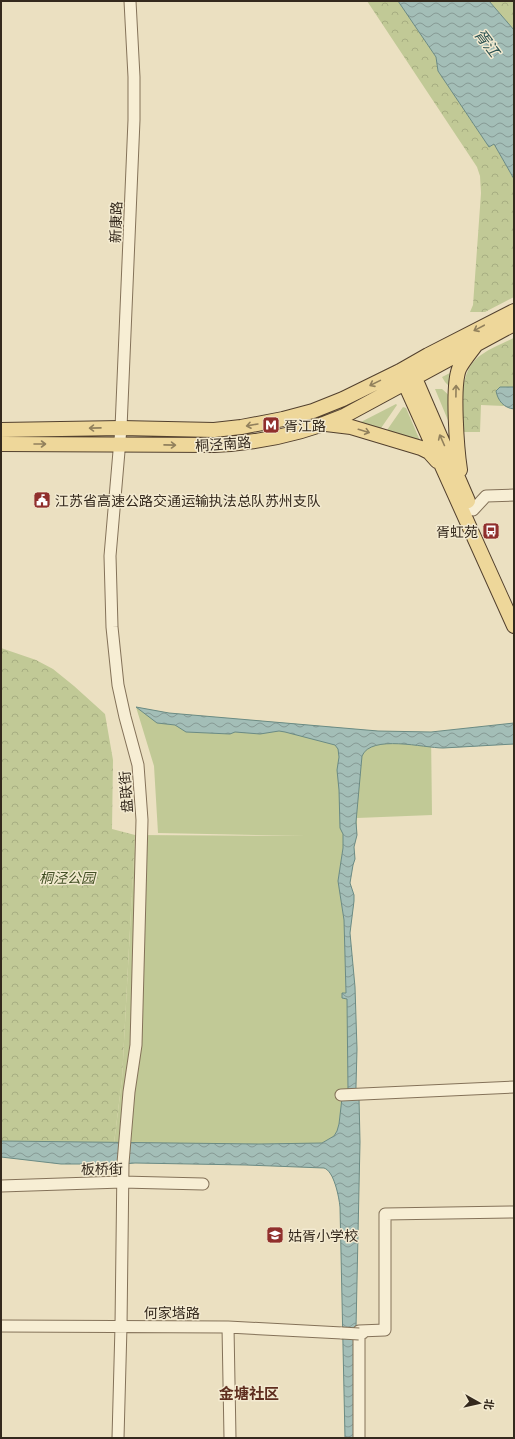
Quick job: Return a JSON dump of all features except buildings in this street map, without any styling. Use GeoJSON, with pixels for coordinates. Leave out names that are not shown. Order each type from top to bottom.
{"type":"FeatureCollection","features":[{"type":"Feature","properties":{"kind":"main road","name":"桐泾南路"},"geometry":{"type":"LineString","coordinates":[[1,444],[199,446],[237,444],[287,436],[326,424],[407,374],[428,355],[514,311]]}},
{"type":"Feature","properties":{"kind":"main road","name":"桐泾南路"},"geometry":{"type":"LineString","coordinates":[[1,430],[121,428],[214,430],[258,424],[320,408],[475,346],[514,324]]}},
{"type":"Feature","properties":{"kind":"main road"},"geometry":{"type":"LineString","coordinates":[[462,486],[458,451],[456,387],[460,367],[475,346]]}},
{"type":"Feature","properties":{"kind":"main road"},"geometry":{"type":"LineString","coordinates":[[407,374],[442,465],[514,626]]}},
{"type":"Feature","properties":{"kind":"main road"},"geometry":{"type":"LineString","coordinates":[[407,374],[462,486],[514,603]]}},
{"type":"Feature","properties":{"kind":"main road"},"geometry":{"type":"LineString","coordinates":[[326,424],[351,427],[421,448],[430,453],[442,465]]}},
{"type":"Feature","properties":{"kind":"street","name":"新康路"},"geometry":{"type":"LineString","coordinates":[[119,445],[121,428],[134,120],[133,46],[130,1]]}},
{"type":"Feature","properties":{"kind":"street","name":"盘联街"},"geometry":{"type":"LineString","coordinates":[[118,1438],[121,1326],[122,1163],[126,1140],[129,1092],[136,1045],[142,820],[138,765],[118,685],[112,628],[110,556],[119,445]]}},
{"type":"Feature","properties":{"kind":"street"},"geometry":{"type":"LineString","coordinates":[[473,510],[486,496],[514,495]]}},
{"type":"Feature","properties":{"kind":"street"},"geometry":{"type":"LineString","coordinates":[[341,1095],[514,1087]]}},
{"type":"Feature","properties":{"kind":"street","name":"板桥街"},"geometry":{"type":"LineString","coordinates":[[1,1186],[122,1182],[203,1184]]}},
{"type":"Feature","properties":{"kind":"street","name":"何家塔路"},"geometry":{"type":"LineString","coordinates":[[1,1326],[228,1327],[342,1333],[385,1330],[385,1214],[514,1212]]}},
{"type":"Feature","properties":{"kind":"street"},"geometry":{"type":"LineString","coordinates":[[228,1327],[230,1438]]}},
{"type":"Feature","properties":{"kind":"street"},"geometry":{"type":"LineString","coordinates":[[359,1332],[359,1438]]}},
{"type":"Feature","properties":{"kind":"green space"},"geometry":{"type":"Polygon","coordinates":[[[367,1],[398,1],[436,57],[438,71],[489,147],[494,144],[514,179],[514,297],[485,312],[470,312],[473,305],[481,193],[480,176],[477,167],[367,1]]]}},
{"type":"Feature","properties":{"kind":"green space"},"geometry":{"type":"Polygon","coordinates":[[[489,1],[514,1],[514,30],[489,1]]]}},
{"type":"Feature","properties":{"kind":"green space"},"geometry":{"type":"Polygon","coordinates":[[[514,338],[514,387],[506,387],[502,403],[504,406],[481,405],[480,432],[463,432],[462,401],[468,370],[473,362],[481,355],[514,338]]]}},
{"type":"Feature","properties":{"kind":"green space"},"geometry":{"type":"Polygon","coordinates":[[[456,370],[452,389],[442,377],[456,370]]]}},
{"type":"Feature","properties":{"kind":"green space"},"geometry":{"type":"Polygon","coordinates":[[[435,389],[442,389],[452,398],[452,430],[435,389]]]}},
{"type":"Feature","properties":{"kind":"green space"},"geometry":{"type":"Polygon","coordinates":[[[396,404],[397,405],[379,431],[359,423],[396,404]]]}},
{"type":"Feature","properties":{"kind":"green space"},"geometry":{"type":"Polygon","coordinates":[[[403,407],[406,408],[421,443],[385,433],[403,407]]]}},
{"type":"Feature","properties":{"kind":"green space","name":"桐泾公园"},"geometry":{"type":"Polygon","coordinates":[[[1,648],[36,660],[53,669],[105,714],[113,760],[112,829],[135,835],[122,1079],[114,1143],[1,1141],[1,648]]]}},
{"type":"Feature","properties":{"kind":"green space"},"geometry":{"type":"Polygon","coordinates":[[[136,707],[169,713],[378,731],[431,732],[432,815],[357,818],[357,835],[343,837],[343,848],[338,881],[344,920],[346,994],[342,994],[342,998],[347,998],[348,1091],[342,1098],[337,1131],[334,1136],[322,1143],[114,1143],[122,1079],[135,835],[306,836],[158,833],[154,766],[136,707]]]}},
{"type":"Feature","properties":{"kind":"water","name":"胥江"},"geometry":{"type":"Polygon","coordinates":[[[398,1],[489,1],[514,30],[514,179],[494,144],[489,147],[438,71],[436,57],[398,1]]]}},
{"type":"Feature","properties":{"kind":"water"},"geometry":{"type":"Polygon","coordinates":[[[500,387],[514,387],[514,409],[504,406],[498,398],[496,391],[500,387]]]}},
{"type":"Feature","properties":{"kind":"water"},"geometry":{"type":"Polygon","coordinates":[[[136,707],[169,713],[378,731],[431,732],[514,723],[514,744],[443,748],[387,744],[376,745],[367,749],[362,756],[356,822],[357,835],[354,847],[355,859],[350,883],[354,895],[350,933],[355,987],[357,1049],[356,1092],[359,1097],[360,1142],[356,1328],[356,1438],[345,1438],[340,1207],[335,1185],[328,1170],[324,1168],[246,1165],[135,1163],[111,1165],[61,1164],[1,1157],[1,1141],[259,1144],[322,1143],[334,1136],[337,1131],[342,1098],[348,1091],[347,999],[342,998],[342,993],[346,993],[344,920],[338,881],[343,848],[343,834],[340,828],[337,770],[339,757],[338,749],[335,745],[279,731],[260,734],[235,732],[230,734],[186,732],[175,725],[157,723],[136,707]]]}},
{"type":"Feature","properties":{"kind":"place","name":"胥江路"},"geometry":{"type":"Point","coordinates":[271,425]}},
{"type":"Feature","properties":{"kind":"place","name":"江苏省高速公路交通运输执法总队苏州支队"},"geometry":{"type":"Point","coordinates":[42,500]}},
{"type":"Feature","properties":{"kind":"place","name":"胥虹苑"},"geometry":{"type":"Point","coordinates":[491,531]}},
{"type":"Feature","properties":{"kind":"place","name":"姑胥小学校"},"geometry":{"type":"Point","coordinates":[275,1235]}},
{"type":"Feature","properties":{"kind":"district","name":"金塘社区"},"geometry":{"type":"Point","coordinates":[249,1392]}}]}
